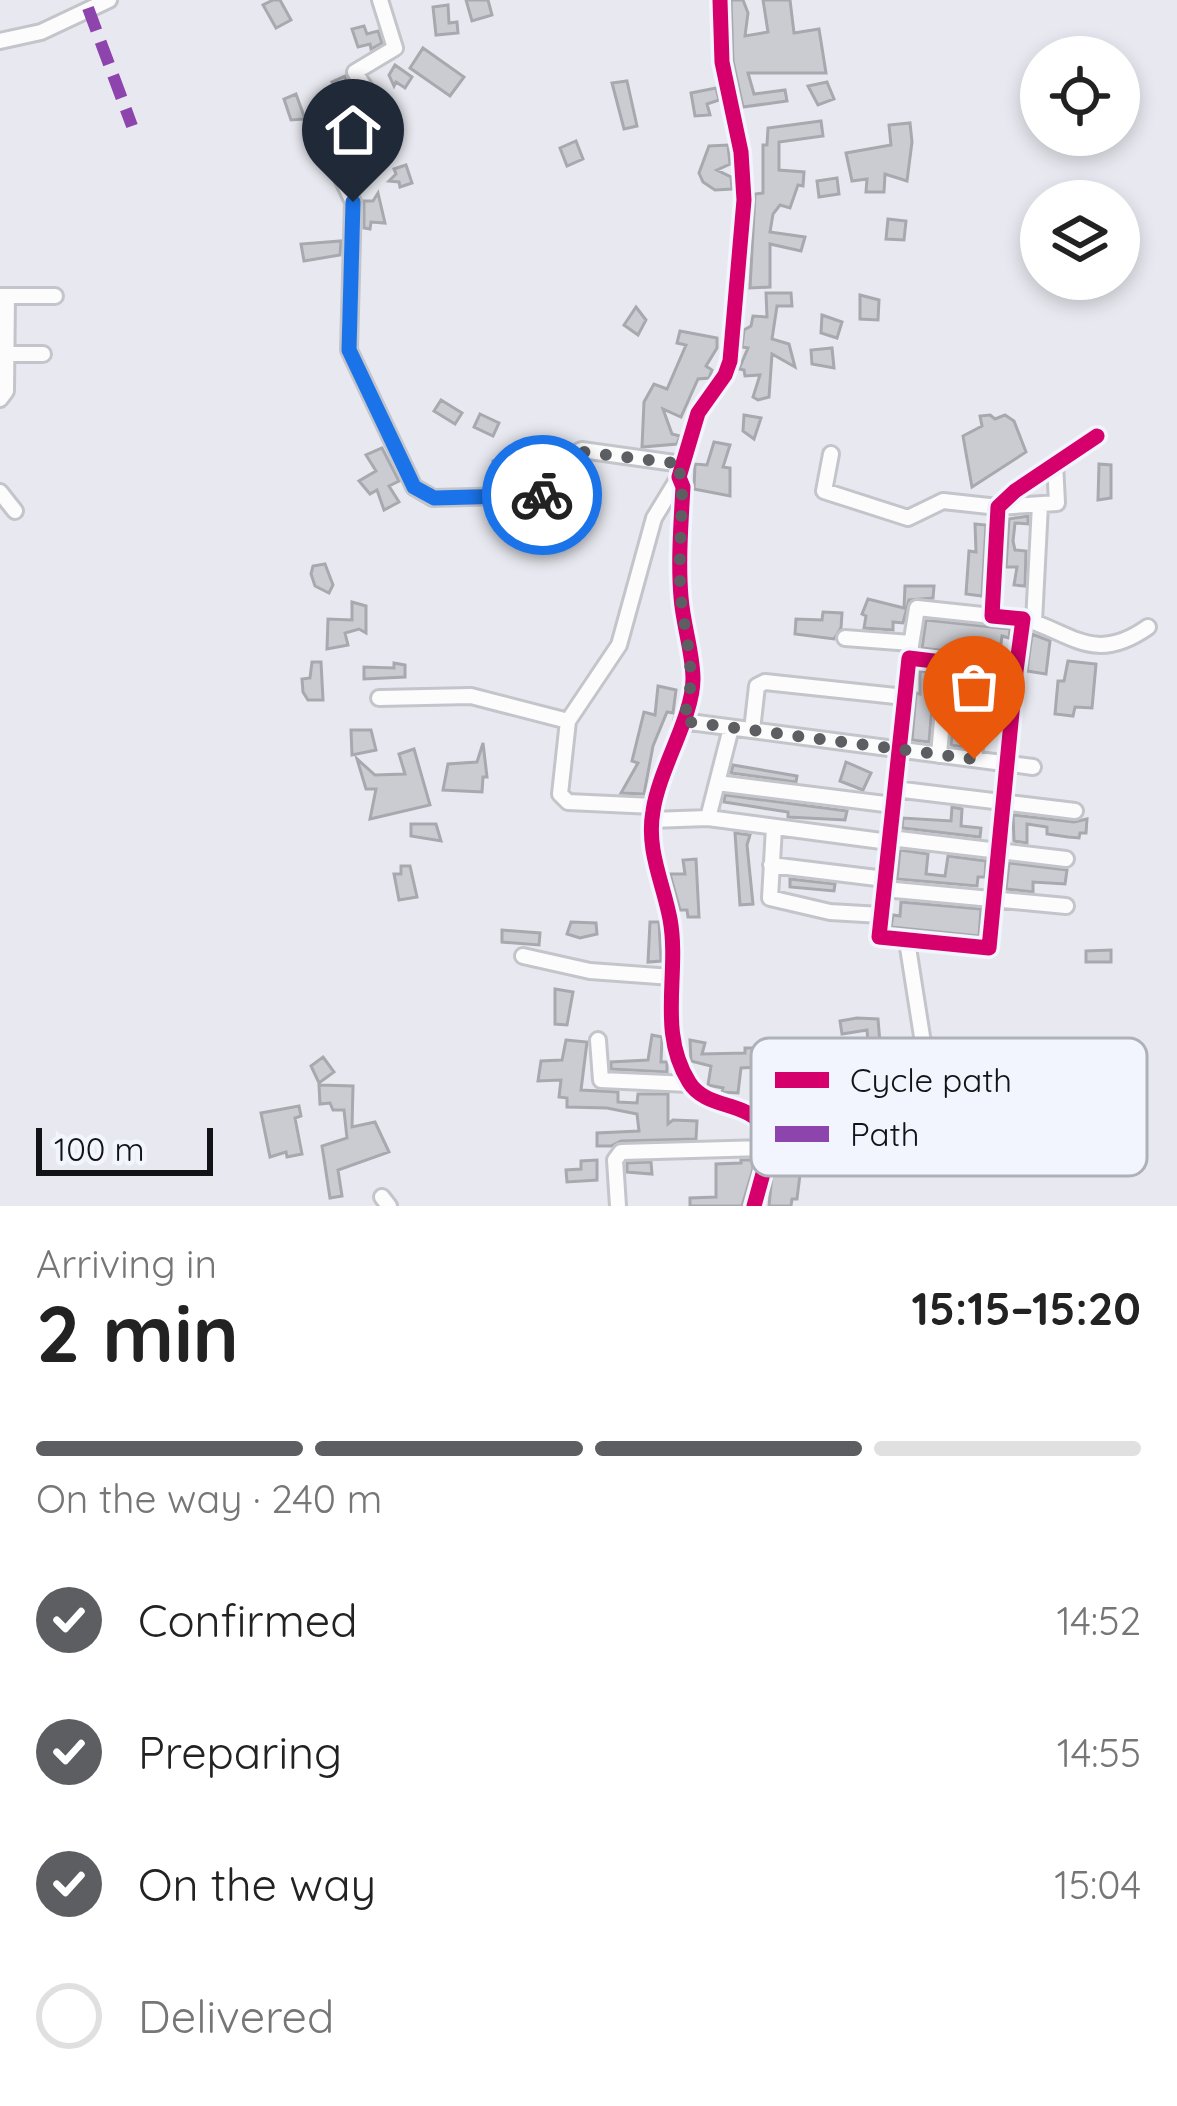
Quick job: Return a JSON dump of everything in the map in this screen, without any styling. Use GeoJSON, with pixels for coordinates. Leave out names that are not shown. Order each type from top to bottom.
{"type":"FeatureCollection","features":[{"type":"Feature","properties":{"kind":"street"},"geometry":{"type":"LineString","coordinates":[[0,41],[40,32],[109,0]]}},
{"type":"Feature","properties":{"kind":"street"},"geometry":{"type":"LineString","coordinates":[[380,0],[395,48],[355,72],[382,116],[383,126],[332,157],[353,202],[349,350],[414,487],[434,498],[542,495],[568,456],[582,450],[681,471]]}},
{"type":"Feature","properties":{"kind":"street"},"geometry":{"type":"LineString","coordinates":[[720,0],[722,62],[741,152],[744,200],[730,361],[698,413],[681,471],[654,518],[619,645],[568,721],[562,799],[1066,859]]}},
{"type":"Feature","properties":{"kind":"street"},"geometry":{"type":"LineString","coordinates":[[0,399],[6,392],[3,296],[56,296]]}},
{"type":"Feature","properties":{"kind":"street"},"geometry":{"type":"LineString","coordinates":[[3,354],[44,354]]}},
{"type":"Feature","properties":{"kind":"street"},"geometry":{"type":"LineString","coordinates":[[992,616],[998,507],[1097,436]]}},
{"type":"Feature","properties":{"kind":"street"},"geometry":{"type":"LineString","coordinates":[[831,454],[823,485],[827,493],[908,518],[943,501],[998,507],[1057,503],[1055,463]]}},
{"type":"Feature","properties":{"kind":"street"},"geometry":{"type":"LineString","coordinates":[[681,471],[680,583],[692,694],[652,813],[656,872],[670,920],[672,1036],[689,1084],[708,1099],[751,1115]]}},
{"type":"Feature","properties":{"kind":"street"},"geometry":{"type":"LineString","coordinates":[[0,492],[15,512]]}},
{"type":"Feature","properties":{"kind":"street"},"geometry":{"type":"LineString","coordinates":[[1040,506],[1028,620],[1016,671],[989,948],[879,937],[916,608],[1028,620],[1081,644],[1123,642],[1148,627]]}},
{"type":"Feature","properties":{"kind":"street"},"geometry":{"type":"LineString","coordinates":[[845,638],[946,662],[1016,671]]}},
{"type":"Feature","properties":{"kind":"street"},"geometry":{"type":"LineString","coordinates":[[938,754],[946,662]]}},
{"type":"Feature","properties":{"kind":"street"},"geometry":{"type":"LineString","coordinates":[[974,759],[983,669]]}},
{"type":"Feature","properties":{"kind":"street"},"geometry":{"type":"LineString","coordinates":[[752,730],[757,686],[765,682],[905,697]]}},
{"type":"Feature","properties":{"kind":"street"},"geometry":{"type":"LineString","coordinates":[[379,698],[471,696],[568,721]]}},
{"type":"Feature","properties":{"kind":"street"},"geometry":{"type":"LineString","coordinates":[[682,721],[1033,767]]}},
{"type":"Feature","properties":{"kind":"street"},"geometry":{"type":"LineString","coordinates":[[708,818],[731,728]]}},
{"type":"Feature","properties":{"kind":"street"},"geometry":{"type":"LineString","coordinates":[[717,783],[1075,811]]}},
{"type":"Feature","properties":{"kind":"street"},"geometry":{"type":"LineString","coordinates":[[774,827],[772,899],[830,912],[881,915]]}},
{"type":"Feature","properties":{"kind":"street"},"geometry":{"type":"LineString","coordinates":[[771,865],[1066,906]]}},
{"type":"Feature","properties":{"kind":"street"},"geometry":{"type":"LineString","coordinates":[[907,940],[922,1038]]}},
{"type":"Feature","properties":{"kind":"street"},"geometry":{"type":"LineString","coordinates":[[523,956],[590,971],[672,977]]}},
{"type":"Feature","properties":{"kind":"street"},"geometry":{"type":"LineString","coordinates":[[598,1040],[601,1081],[689,1084]]}},
{"type":"Feature","properties":{"kind":"street"},"geometry":{"type":"LineString","coordinates":[[618,1206],[615,1160],[621,1152],[751,1148]]}},
{"type":"Feature","properties":{"kind":"street"},"geometry":{"type":"LineString","coordinates":[[754,1206],[763,1176]]}},
{"type":"Feature","properties":{"kind":"building"},"geometry":{"type":"Polygon","coordinates":[[[280,0],[291,20],[276,28],[263,5],[280,0]]]}},
{"type":"Feature","properties":{"kind":"building"},"geometry":{"type":"Polygon","coordinates":[[[466,0],[488,0],[492,15],[472,21],[466,0]]]}},
{"type":"Feature","properties":{"kind":"building"},"geometry":{"type":"Polygon","coordinates":[[[731,0],[743,0],[748,13],[745,36],[768,32],[763,0],[790,0],[794,33],[819,29],[826,73],[748,73],[754,94],[785,90],[787,101],[743,107],[733,61],[731,0]]]}},
{"type":"Feature","properties":{"kind":"building"},"geometry":{"type":"Polygon","coordinates":[[[448,5],[449,23],[457,22],[458,33],[436,35],[433,7],[448,5]]]}},
{"type":"Feature","properties":{"kind":"building"},"geometry":{"type":"Polygon","coordinates":[[[364,26],[367,34],[378,31],[382,43],[371,49],[370,44],[358,47],[352,29],[364,26]]]}},
{"type":"Feature","properties":{"kind":"building"},"geometry":{"type":"Polygon","coordinates":[[[423,48],[464,77],[450,96],[410,68],[423,48]]]}},
{"type":"Feature","properties":{"kind":"building"},"geometry":{"type":"Polygon","coordinates":[[[395,65],[412,77],[405,88],[396,82],[394,86],[389,75],[395,65]]]}},
{"type":"Feature","properties":{"kind":"building"},"geometry":{"type":"Polygon","coordinates":[[[345,76],[371,121],[359,116],[317,119],[344,103],[332,82],[345,76]]]}},
{"type":"Feature","properties":{"kind":"building"},"geometry":{"type":"Polygon","coordinates":[[[627,81],[637,126],[624,129],[612,83],[627,81]]]}},
{"type":"Feature","properties":{"kind":"building"},"geometry":{"type":"Polygon","coordinates":[[[827,82],[834,99],[818,105],[808,86],[827,82]]]}},
{"type":"Feature","properties":{"kind":"building"},"geometry":{"type":"Polygon","coordinates":[[[716,88],[719,100],[707,104],[710,115],[695,116],[691,93],[716,88]]]}},
{"type":"Feature","properties":{"kind":"building"},"geometry":{"type":"Polygon","coordinates":[[[296,94],[305,119],[291,120],[284,99],[296,94]]]}},
{"type":"Feature","properties":{"kind":"building"},"geometry":{"type":"Polygon","coordinates":[[[821,121],[823,136],[779,142],[779,170],[804,172],[803,186],[798,185],[790,208],[780,205],[773,214],[770,232],[805,237],[801,251],[770,244],[770,287],[750,288],[755,194],[763,193],[763,145],[767,145],[768,128],[821,121]]]}},
{"type":"Feature","properties":{"kind":"building"},"geometry":{"type":"Polygon","coordinates":[[[910,123],[907,181],[885,174],[884,192],[866,192],[867,179],[852,181],[846,153],[891,145],[889,125],[910,123]]]}},
{"type":"Feature","properties":{"kind":"building"},"geometry":{"type":"Polygon","coordinates":[[[393,131],[401,135],[394,151],[362,160],[360,155],[382,144],[393,131]]]}},
{"type":"Feature","properties":{"kind":"building"},"geometry":{"type":"Polygon","coordinates":[[[576,141],[583,159],[567,166],[560,148],[576,141]]]}},
{"type":"Feature","properties":{"kind":"building"},"geometry":{"type":"Polygon","coordinates":[[[728,145],[730,164],[717,170],[731,177],[732,189],[715,190],[699,173],[709,146],[728,145]]]}},
{"type":"Feature","properties":{"kind":"building"},"geometry":{"type":"Polygon","coordinates":[[[406,165],[412,183],[400,187],[399,182],[389,181],[396,174],[394,169],[406,165]]]}},
{"type":"Feature","properties":{"kind":"building"},"geometry":{"type":"Polygon","coordinates":[[[837,178],[839,194],[819,197],[817,181],[837,178]]]}},
{"type":"Feature","properties":{"kind":"building"},"geometry":{"type":"Polygon","coordinates":[[[378,193],[385,223],[371,222],[370,229],[364,228],[364,201],[373,201],[378,193]]]}},
{"type":"Feature","properties":{"kind":"building"},"geometry":{"type":"Polygon","coordinates":[[[888,219],[906,221],[904,240],[886,239],[888,219]]]}},
{"type":"Feature","properties":{"kind":"building"},"geometry":{"type":"Polygon","coordinates":[[[341,241],[340,255],[304,261],[301,244],[341,241]]]}},
{"type":"Feature","properties":{"kind":"building"},"geometry":{"type":"Polygon","coordinates":[[[766,293],[791,293],[792,306],[777,306],[772,339],[789,344],[795,367],[772,354],[769,397],[758,400],[753,397],[760,375],[745,376],[739,369],[748,348],[742,347],[744,330],[751,326],[753,316],[767,317],[766,293]]]}},
{"type":"Feature","properties":{"kind":"building"},"geometry":{"type":"Polygon","coordinates":[[[860,295],[879,300],[878,320],[860,319],[860,295]]]}},
{"type":"Feature","properties":{"kind":"building"},"geometry":{"type":"Polygon","coordinates":[[[636,307],[646,320],[638,335],[624,325],[636,307]]]}},
{"type":"Feature","properties":{"kind":"building"},"geometry":{"type":"Polygon","coordinates":[[[822,315],[842,322],[837,338],[821,333],[822,315]]]}},
{"type":"Feature","properties":{"kind":"building"},"geometry":{"type":"Polygon","coordinates":[[[680,331],[717,338],[717,348],[706,366],[712,370],[709,378],[698,379],[681,417],[663,409],[672,434],[680,436],[677,444],[642,447],[644,402],[654,384],[667,389],[686,345],[677,343],[680,331]]]}},
{"type":"Feature","properties":{"kind":"building"},"geometry":{"type":"Polygon","coordinates":[[[832,348],[834,368],[812,364],[811,350],[832,348]]]}},
{"type":"Feature","properties":{"kind":"building"},"geometry":{"type":"Polygon","coordinates":[[[441,400],[462,413],[455,424],[434,411],[441,400]]]}},
{"type":"Feature","properties":{"kind":"building"},"geometry":{"type":"Polygon","coordinates":[[[480,414],[499,423],[493,436],[474,427],[480,414]]]}},
{"type":"Feature","properties":{"kind":"building"},"geometry":{"type":"Polygon","coordinates":[[[744,415],[761,418],[754,439],[743,431],[744,415]]]}},
{"type":"Feature","properties":{"kind":"building"},"geometry":{"type":"Polygon","coordinates":[[[1005,415],[1014,421],[1026,452],[972,487],[963,436],[982,426],[980,416],[995,419],[1005,415]]]}},
{"type":"Feature","properties":{"kind":"building"},"geometry":{"type":"Polygon","coordinates":[[[714,442],[730,445],[723,467],[730,468],[730,496],[694,489],[695,464],[707,465],[714,442]]]}},
{"type":"Feature","properties":{"kind":"building"},"geometry":{"type":"Polygon","coordinates":[[[382,448],[399,481],[389,486],[399,502],[384,510],[377,490],[370,494],[359,481],[376,471],[366,455],[382,448]]]}},
{"type":"Feature","properties":{"kind":"building"},"geometry":{"type":"Polygon","coordinates":[[[512,457],[516,478],[498,482],[493,461],[512,457]]]}},
{"type":"Feature","properties":{"kind":"building"},"geometry":{"type":"Polygon","coordinates":[[[1099,464],[1111,465],[1111,498],[1098,500],[1099,464]]]}},
{"type":"Feature","properties":{"kind":"building"},"geometry":{"type":"Polygon","coordinates":[[[546,513],[548,538],[527,538],[526,514],[546,513]]]}},
{"type":"Feature","properties":{"kind":"building"},"geometry":{"type":"Polygon","coordinates":[[[1028,516],[1028,524],[1015,523],[1015,550],[1026,551],[1025,586],[1014,585],[1017,567],[1006,567],[1009,519],[1028,516]]]}},
{"type":"Feature","properties":{"kind":"building"},"geometry":{"type":"Polygon","coordinates":[[[975,524],[986,525],[982,596],[966,594],[969,551],[976,552],[975,524]]]}},
{"type":"Feature","properties":{"kind":"building"},"geometry":{"type":"Polygon","coordinates":[[[325,564],[333,585],[329,593],[315,586],[311,574],[313,566],[325,564]]]}},
{"type":"Feature","properties":{"kind":"building"},"geometry":{"type":"Polygon","coordinates":[[[905,586],[934,586],[933,598],[909,600],[903,623],[893,622],[893,630],[864,628],[866,616],[862,614],[868,599],[904,608],[905,586]]]}},
{"type":"Feature","properties":{"kind":"building"},"geometry":{"type":"Polygon","coordinates":[[[352,602],[366,606],[366,633],[359,629],[345,633],[348,645],[327,649],[328,619],[352,620],[352,602]]]}},
{"type":"Feature","properties":{"kind":"building"},"geometry":{"type":"Polygon","coordinates":[[[823,612],[842,613],[834,639],[795,634],[796,619],[822,620],[823,612]]]}},
{"type":"Feature","properties":{"kind":"building"},"geometry":{"type":"Polygon","coordinates":[[[926,620],[1010,629],[1009,638],[1002,636],[1000,651],[1005,658],[922,648],[926,620]]]}},
{"type":"Feature","properties":{"kind":"building"},"geometry":{"type":"Polygon","coordinates":[[[1032,634],[1050,641],[1046,674],[1027,671],[1032,634]]]}},
{"type":"Feature","properties":{"kind":"building"},"geometry":{"type":"Polygon","coordinates":[[[1068,661],[1096,664],[1092,708],[1075,707],[1073,716],[1055,714],[1058,681],[1064,681],[1068,661]]]}},
{"type":"Feature","properties":{"kind":"building"},"geometry":{"type":"Polygon","coordinates":[[[312,662],[321,662],[323,700],[308,700],[303,692],[302,679],[310,678],[312,662]]]}},
{"type":"Feature","properties":{"kind":"building"},"geometry":{"type":"Polygon","coordinates":[[[394,663],[405,665],[405,677],[364,679],[364,667],[394,668],[394,663]]]}},
{"type":"Feature","properties":{"kind":"building"},"geometry":{"type":"Polygon","coordinates":[[[920,671],[935,672],[929,742],[912,740],[920,671]]]}},
{"type":"Feature","properties":{"kind":"building"},"geometry":{"type":"Polygon","coordinates":[[[957,675],[961,676],[955,727],[966,729],[964,747],[951,745],[957,675]]]}},
{"type":"Feature","properties":{"kind":"building"},"geometry":{"type":"Polygon","coordinates":[[[658,686],[676,690],[673,713],[667,712],[653,746],[644,794],[621,793],[638,763],[632,761],[644,712],[655,715],[658,686]]]}},
{"type":"Feature","properties":{"kind":"building"},"geometry":{"type":"Polygon","coordinates":[[[351,730],[371,730],[376,750],[352,755],[351,730]]]}},
{"type":"Feature","properties":{"kind":"building"},"geometry":{"type":"Polygon","coordinates":[[[483,743],[487,777],[483,777],[482,792],[443,790],[448,764],[477,762],[483,743]]]}},
{"type":"Feature","properties":{"kind":"building"},"geometry":{"type":"Polygon","coordinates":[[[414,749],[430,805],[370,819],[376,789],[366,789],[357,759],[375,775],[405,774],[399,754],[414,749]]]}},
{"type":"Feature","properties":{"kind":"building"},"geometry":{"type":"Polygon","coordinates":[[[846,762],[871,773],[863,790],[840,781],[846,762]]]}},
{"type":"Feature","properties":{"kind":"building"},"geometry":{"type":"Polygon","coordinates":[[[733,765],[797,776],[796,782],[731,773],[733,765]]]}},
{"type":"Feature","properties":{"kind":"building"},"geometry":{"type":"Polygon","coordinates":[[[725,795],[847,811],[845,820],[788,817],[788,812],[724,802],[725,795]]]}},
{"type":"Feature","properties":{"kind":"building"},"geometry":{"type":"Polygon","coordinates":[[[952,807],[962,809],[961,826],[981,828],[980,837],[902,828],[903,818],[951,821],[952,807]]]}},
{"type":"Feature","properties":{"kind":"building"},"geometry":{"type":"Polygon","coordinates":[[[1013,815],[1074,822],[1087,819],[1086,833],[1079,838],[1047,834],[1047,827],[1027,824],[1027,843],[1014,841],[1013,815]]]}},
{"type":"Feature","properties":{"kind":"building"},"geometry":{"type":"Polygon","coordinates":[[[411,824],[436,824],[441,841],[411,836],[411,824]]]}},
{"type":"Feature","properties":{"kind":"building"},"geometry":{"type":"Polygon","coordinates":[[[735,833],[750,835],[753,904],[740,905],[735,833]]]}},
{"type":"Feature","properties":{"kind":"building"},"geometry":{"type":"Polygon","coordinates":[[[900,850],[928,854],[926,874],[945,876],[948,856],[986,861],[985,877],[978,877],[977,886],[897,879],[900,850]]]}},
{"type":"Feature","properties":{"kind":"building"},"geometry":{"type":"Polygon","coordinates":[[[696,859],[699,917],[688,917],[687,910],[680,910],[670,874],[685,874],[683,860],[696,859]]]}},
{"type":"Feature","properties":{"kind":"building"},"geometry":{"type":"Polygon","coordinates":[[[1009,863],[1067,870],[1065,884],[1033,882],[1033,892],[1006,889],[1009,863]]]}},
{"type":"Feature","properties":{"kind":"building"},"geometry":{"type":"Polygon","coordinates":[[[401,866],[410,866],[417,897],[399,900],[394,874],[401,874],[401,866]]]}},
{"type":"Feature","properties":{"kind":"building"},"geometry":{"type":"Polygon","coordinates":[[[790,879],[835,884],[834,891],[790,887],[790,879]]]}},
{"type":"Feature","properties":{"kind":"building"},"geometry":{"type":"Polygon","coordinates":[[[901,902],[981,909],[979,936],[891,927],[893,915],[900,916],[901,902]]]}},
{"type":"Feature","properties":{"kind":"building"},"geometry":{"type":"Polygon","coordinates":[[[571,922],[596,923],[597,934],[580,938],[567,934],[571,922]]]}},
{"type":"Feature","properties":{"kind":"building"},"geometry":{"type":"Polygon","coordinates":[[[650,922],[659,922],[661,961],[648,962],[650,922]]]}},
{"type":"Feature","properties":{"kind":"building"},"geometry":{"type":"Polygon","coordinates":[[[502,930],[540,933],[539,945],[502,942],[502,930]]]}},
{"type":"Feature","properties":{"kind":"building"},"geometry":{"type":"Polygon","coordinates":[[[1111,950],[1111,962],[1086,962],[1086,951],[1111,950]]]}},
{"type":"Feature","properties":{"kind":"building"},"geometry":{"type":"Polygon","coordinates":[[[555,989],[573,992],[567,1025],[555,1024],[555,989]]]}},
{"type":"Feature","properties":{"kind":"building"},"geometry":{"type":"Polygon","coordinates":[[[878,1019],[880,1038],[868,1038],[867,1030],[842,1034],[840,1021],[878,1019]]]}},
{"type":"Feature","properties":{"kind":"building"},"geometry":{"type":"Polygon","coordinates":[[[652,1035],[662,1037],[661,1062],[667,1062],[667,1072],[611,1069],[611,1062],[648,1060],[652,1035]]]}},
{"type":"Feature","properties":{"kind":"building"},"geometry":{"type":"Polygon","coordinates":[[[566,1040],[587,1042],[581,1090],[618,1092],[618,1102],[637,1103],[638,1094],[668,1094],[668,1124],[697,1121],[696,1139],[597,1146],[597,1133],[639,1131],[637,1114],[567,1107],[567,1098],[559,1097],[561,1080],[538,1081],[541,1061],[562,1060],[566,1040]]]}},
{"type":"Feature","properties":{"kind":"building"},"geometry":{"type":"Polygon","coordinates":[[[690,1040],[705,1043],[702,1054],[745,1053],[745,1048],[751,1048],[751,1067],[741,1068],[738,1093],[708,1085],[711,1066],[691,1061],[690,1040]]]}},
{"type":"Feature","properties":{"kind":"building"},"geometry":{"type":"Polygon","coordinates":[[[323,1057],[334,1072],[319,1083],[311,1066],[323,1057]]]}},
{"type":"Feature","properties":{"kind":"building"},"geometry":{"type":"Polygon","coordinates":[[[319,1085],[353,1086],[352,1127],[375,1122],[389,1152],[338,1170],[342,1196],[330,1198],[322,1146],[347,1138],[344,1110],[320,1104],[319,1085]]]}},
{"type":"Feature","properties":{"kind":"building"},"geometry":{"type":"Polygon","coordinates":[[[299,1106],[301,1116],[295,1118],[302,1154],[270,1157],[261,1113],[299,1106]]]}},
{"type":"Feature","properties":{"kind":"building"},"geometry":{"type":"Polygon","coordinates":[[[597,1160],[597,1180],[567,1182],[566,1170],[581,1169],[581,1161],[597,1160]]]}},
{"type":"Feature","properties":{"kind":"building"},"geometry":{"type":"Polygon","coordinates":[[[751,1160],[742,1206],[690,1206],[690,1198],[716,1197],[716,1164],[751,1160]]]}},
{"type":"Feature","properties":{"kind":"building"},"geometry":{"type":"Polygon","coordinates":[[[651,1162],[652,1174],[627,1172],[627,1163],[651,1162]]]}},
{"type":"Feature","properties":{"kind":"building"},"geometry":{"type":"Polygon","coordinates":[[[772,1176],[800,1176],[797,1199],[792,1199],[791,1206],[769,1206],[772,1176]]]}},
{"type":"Feature","properties":{"kind":"marked path"},"geometry":{"type":"LineString","coordinates":[[88,8],[132,126]]}},
{"type":"Feature","properties":{"kind":"cycle path"},"geometry":{"type":"LineString","coordinates":[[720,0],[722,62],[741,152],[744,200],[730,361],[698,413],[679,477],[683,487],[681,597],[692,694],[656,795],[651,825],[670,919],[672,1023],[679,1063],[704,1096],[751,1115]]}},
{"type":"Feature","properties":{"kind":"cycle path"},"geometry":{"type":"LineString","coordinates":[[1016,671],[989,948],[879,937],[909,658],[1016,671],[1023,619],[992,616],[998,507],[1097,436]]}},
{"type":"Feature","properties":{"kind":"cycle path"},"geometry":{"type":"LineString","coordinates":[[754,1206],[762,1176]]}},
{"type":"Feature","properties":{"kind":"way so far"},"geometry":{"type":"LineString","coordinates":[[542,495],[571,452],[682,464],[680,583],[693,676],[682,721],[974,759]]}},
{"type":"Feature","properties":{"kind":"route"},"geometry":{"type":"LineString","coordinates":[[353,202],[349,350],[414,487],[434,498],[542,495]]}}]}
